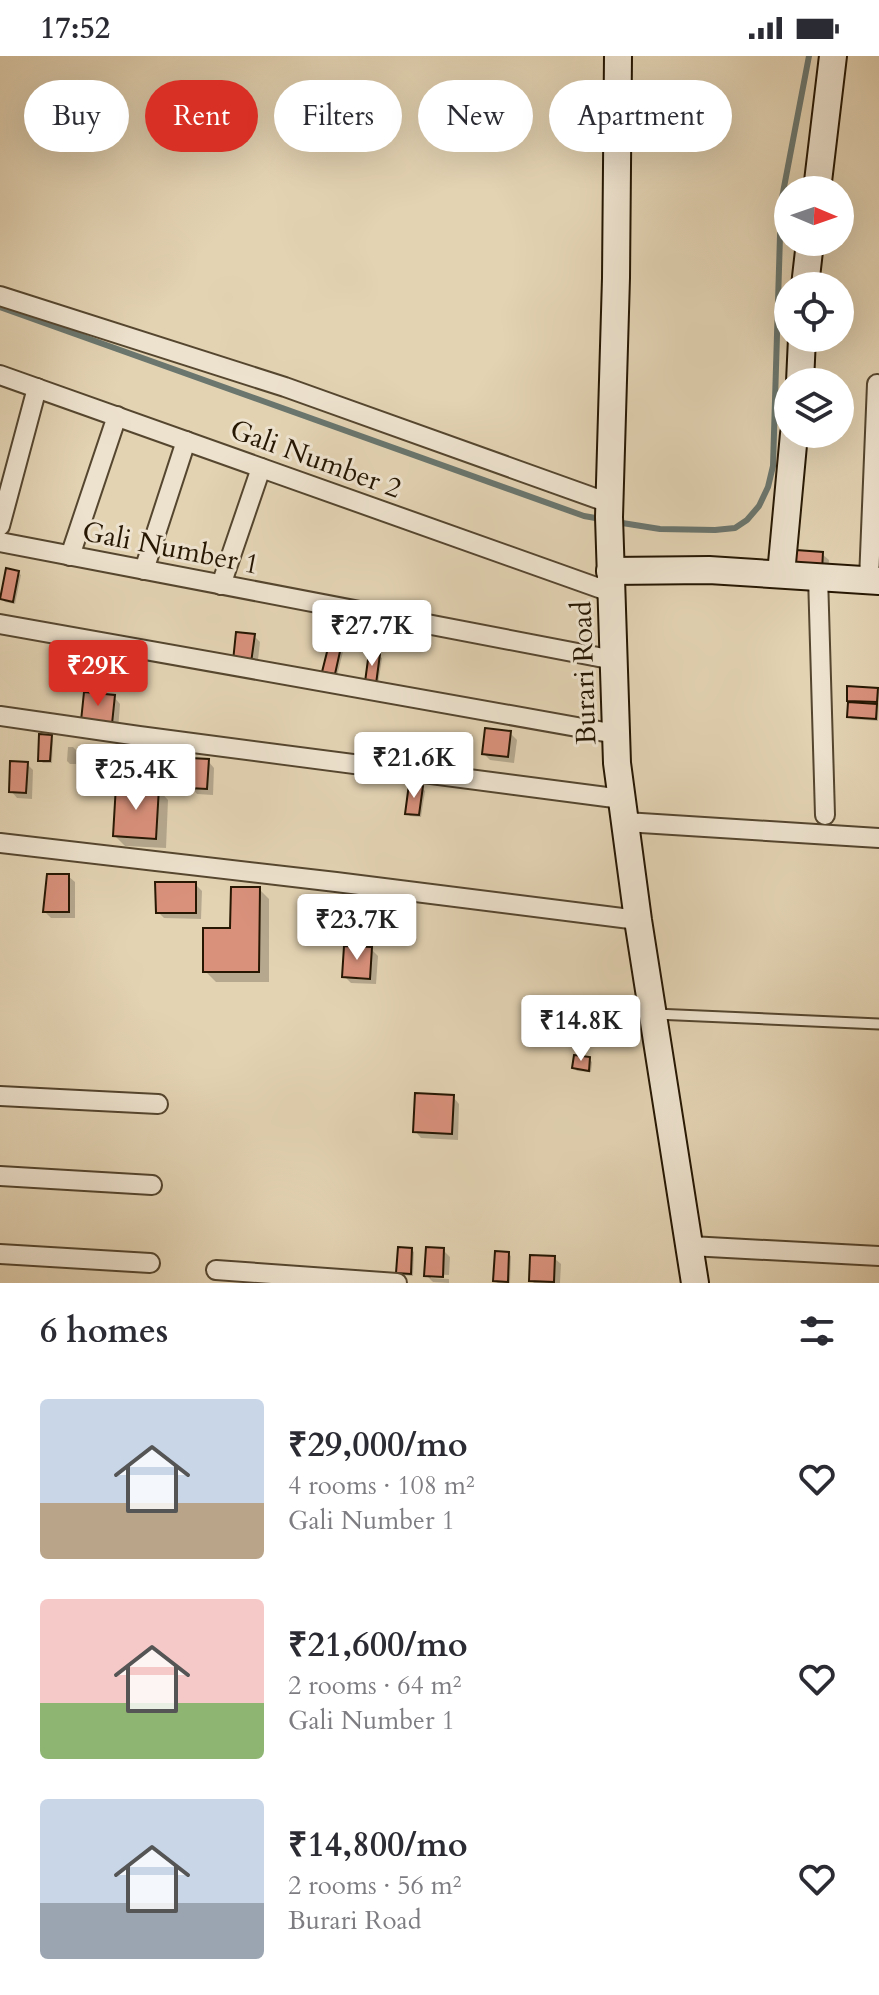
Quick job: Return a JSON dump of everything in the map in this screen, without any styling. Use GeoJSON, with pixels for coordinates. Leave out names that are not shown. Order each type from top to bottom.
{"type":"FeatureCollection","features":[{"type":"Feature","properties":{"kind":"main road","name":"Burari Road"},"geometry":{"type":"LineString","coordinates":[[618,56],[616,278],[609,510],[617,763],[638,920],[695,1283]]}},
{"type":"Feature","properties":{"kind":"main road"},"geometry":{"type":"LineString","coordinates":[[819,176],[833,56]]}},
{"type":"Feature","properties":{"kind":"main road"},"geometry":{"type":"LineString","coordinates":[[781,574],[793,448]]}},
{"type":"Feature","properties":{"kind":"main road"},"geometry":{"type":"LineString","coordinates":[[611,570],[709,570],[874,580]]}},
{"type":"Feature","properties":{"kind":"street"},"geometry":{"type":"LineString","coordinates":[[0,296],[285,387],[609,510]]}},
{"type":"Feature","properties":{"kind":"street","name":"Gali Number 2"},"geometry":{"type":"LineString","coordinates":[[0,375],[261,468],[611,570]]}},
{"type":"Feature","properties":{"kind":"street"},"geometry":{"type":"LineString","coordinates":[[874,580],[877,384]]}},
{"type":"Feature","properties":{"kind":"street"},"geometry":{"type":"LineString","coordinates":[[0,526],[37,388]]}},
{"type":"Feature","properties":{"kind":"street"},"geometry":{"type":"LineString","coordinates":[[70,556],[117,416]]}},
{"type":"Feature","properties":{"kind":"street"},"geometry":{"type":"LineString","coordinates":[[144,570],[186,441]]}},
{"type":"Feature","properties":{"kind":"street"},"geometry":{"type":"LineString","coordinates":[[221,585],[261,468]]}},
{"type":"Feature","properties":{"kind":"street","name":"Gali Number 1"},"geometry":{"type":"LineString","coordinates":[[0,542],[614,660]]}},
{"type":"Feature","properties":{"kind":"street"},"geometry":{"type":"LineString","coordinates":[[818,576],[825,815]]}},
{"type":"Feature","properties":{"kind":"street"},"geometry":{"type":"LineString","coordinates":[[0,624],[616,734]]}},
{"type":"Feature","properties":{"kind":"street"},"geometry":{"type":"LineString","coordinates":[[0,716],[623,810],[879,838]]}},
{"type":"Feature","properties":{"kind":"street"},"geometry":{"type":"LineString","coordinates":[[0,843],[638,920]]}},
{"type":"Feature","properties":{"kind":"street"},"geometry":{"type":"LineString","coordinates":[[0,1096],[158,1104]]}},
{"type":"Feature","properties":{"kind":"street"},"geometry":{"type":"LineString","coordinates":[[0,1176],[152,1185]]}},
{"type":"Feature","properties":{"kind":"street"},"geometry":{"type":"LineString","coordinates":[[690,1246],[879,1256]]}},
{"type":"Feature","properties":{"kind":"street"},"geometry":{"type":"LineString","coordinates":[[0,1254],[150,1263]]}},
{"type":"Feature","properties":{"kind":"street"},"geometry":{"type":"LineString","coordinates":[[216,1270],[397,1283]]}},
{"type":"Feature","properties":{"kind":"lane"},"geometry":{"type":"LineString","coordinates":[[652,1013],[879,1024]]}},
{"type":"Feature","properties":{"kind":"building"},"geometry":{"type":"Polygon","coordinates":[[[796,550],[823,552],[822,571],[795,570],[796,550]]]}},
{"type":"Feature","properties":{"kind":"building"},"geometry":{"type":"Polygon","coordinates":[[[6,568],[19,571],[13,602],[0,599],[6,568]]]}},
{"type":"Feature","properties":{"kind":"building"},"geometry":{"type":"Polygon","coordinates":[[[236,632],[255,634],[251,663],[233,661],[236,632]]]}},
{"type":"Feature","properties":{"kind":"building"},"geometry":{"type":"Polygon","coordinates":[[[329,644],[341,647],[335,674],[322,672],[329,644]]]}},
{"type":"Feature","properties":{"kind":"building"},"geometry":{"type":"Polygon","coordinates":[[[369,652],[380,654],[376,684],[365,682],[369,652]]]}},
{"type":"Feature","properties":{"kind":"building"},"geometry":{"type":"Polygon","coordinates":[[[847,686],[878,688],[877,702],[847,701],[847,686]]]}},
{"type":"Feature","properties":{"kind":"building"},"geometry":{"type":"Polygon","coordinates":[[[84,692],[115,695],[112,724],[81,721],[84,692]]]}},
{"type":"Feature","properties":{"kind":"building"},"geometry":{"type":"Polygon","coordinates":[[[848,702],[877,704],[876,719],[847,717],[848,702]]]}},
{"type":"Feature","properties":{"kind":"building"},"geometry":{"type":"Polygon","coordinates":[[[485,728],[511,731],[508,757],[482,754],[485,728]]]}},
{"type":"Feature","properties":{"kind":"building"},"geometry":{"type":"Polygon","coordinates":[[[39,734],[52,735],[50,761],[38,761],[39,734]]]}},
{"type":"Feature","properties":{"kind":"building"},"geometry":{"type":"Polygon","coordinates":[[[98,746],[110,746],[109,776],[97,775],[98,746]]]}},
{"type":"Feature","properties":{"kind":"building"},"geometry":{"type":"Polygon","coordinates":[[[125,748],[136,749],[134,778],[123,777],[125,748]]]}},
{"type":"Feature","properties":{"kind":"building"},"geometry":{"type":"Polygon","coordinates":[[[151,753],[166,754],[165,780],[150,780],[151,753]]]}},
{"type":"Feature","properties":{"kind":"building"},"geometry":{"type":"Polygon","coordinates":[[[190,758],[209,759],[207,789],[189,788],[190,758]]]}},
{"type":"Feature","properties":{"kind":"building"},"geometry":{"type":"Polygon","coordinates":[[[10,761],[28,762],[26,793],[9,792],[10,761]]]}},
{"type":"Feature","properties":{"kind":"building"},"geometry":{"type":"Polygon","coordinates":[[[409,784],[423,786],[419,815],[405,814],[409,784]]]}},
{"type":"Feature","properties":{"kind":"building"},"geometry":{"type":"Polygon","coordinates":[[[116,785],[159,787],[156,839],[113,836],[116,785]]]}},
{"type":"Feature","properties":{"kind":"building"},"geometry":{"type":"Polygon","coordinates":[[[47,874],[69,874],[69,912],[43,912],[47,874]]]}},
{"type":"Feature","properties":{"kind":"building"},"geometry":{"type":"Polygon","coordinates":[[[155,882],[196,882],[196,913],[156,913],[155,882]]]}},
{"type":"Feature","properties":{"kind":"building"},"geometry":{"type":"Polygon","coordinates":[[[231,887],[260,887],[259,972],[203,972],[203,928],[230,928],[231,887]]]}},
{"type":"Feature","properties":{"kind":"building"},"geometry":{"type":"Polygon","coordinates":[[[344,946],[372,947],[370,979],[342,977],[344,946]]]}},
{"type":"Feature","properties":{"kind":"building"},"geometry":{"type":"Polygon","coordinates":[[[574,1055],[590,1057],[589,1071],[572,1068],[574,1055]]]}},
{"type":"Feature","properties":{"kind":"building"},"geometry":{"type":"Polygon","coordinates":[[[415,1093],[454,1095],[452,1134],[413,1132],[415,1093]]]}},
{"type":"Feature","properties":{"kind":"building"},"geometry":{"type":"Polygon","coordinates":[[[398,1247],[412,1248],[411,1274],[396,1273],[398,1247]]]}},
{"type":"Feature","properties":{"kind":"building"},"geometry":{"type":"Polygon","coordinates":[[[426,1247],[444,1248],[443,1277],[424,1276],[426,1247]]]}},
{"type":"Feature","properties":{"kind":"building"},"geometry":{"type":"Polygon","coordinates":[[[495,1251],[509,1252],[508,1282],[493,1281],[495,1251]]]}},
{"type":"Feature","properties":{"kind":"building"},"geometry":{"type":"Polygon","coordinates":[[[530,1255],[555,1256],[554,1282],[529,1281],[530,1255]]]}},
{"type":"Feature","properties":{"kind":"waterway"},"geometry":{"type":"LineString","coordinates":[[616,522],[660,529],[735,528],[759,506],[768,487],[773,466],[781,203],[809,56]]}},
{"type":"Feature","properties":{"kind":"waterway"},"geometry":{"type":"LineString","coordinates":[[0,307],[584,516],[601,519]]}}]}
